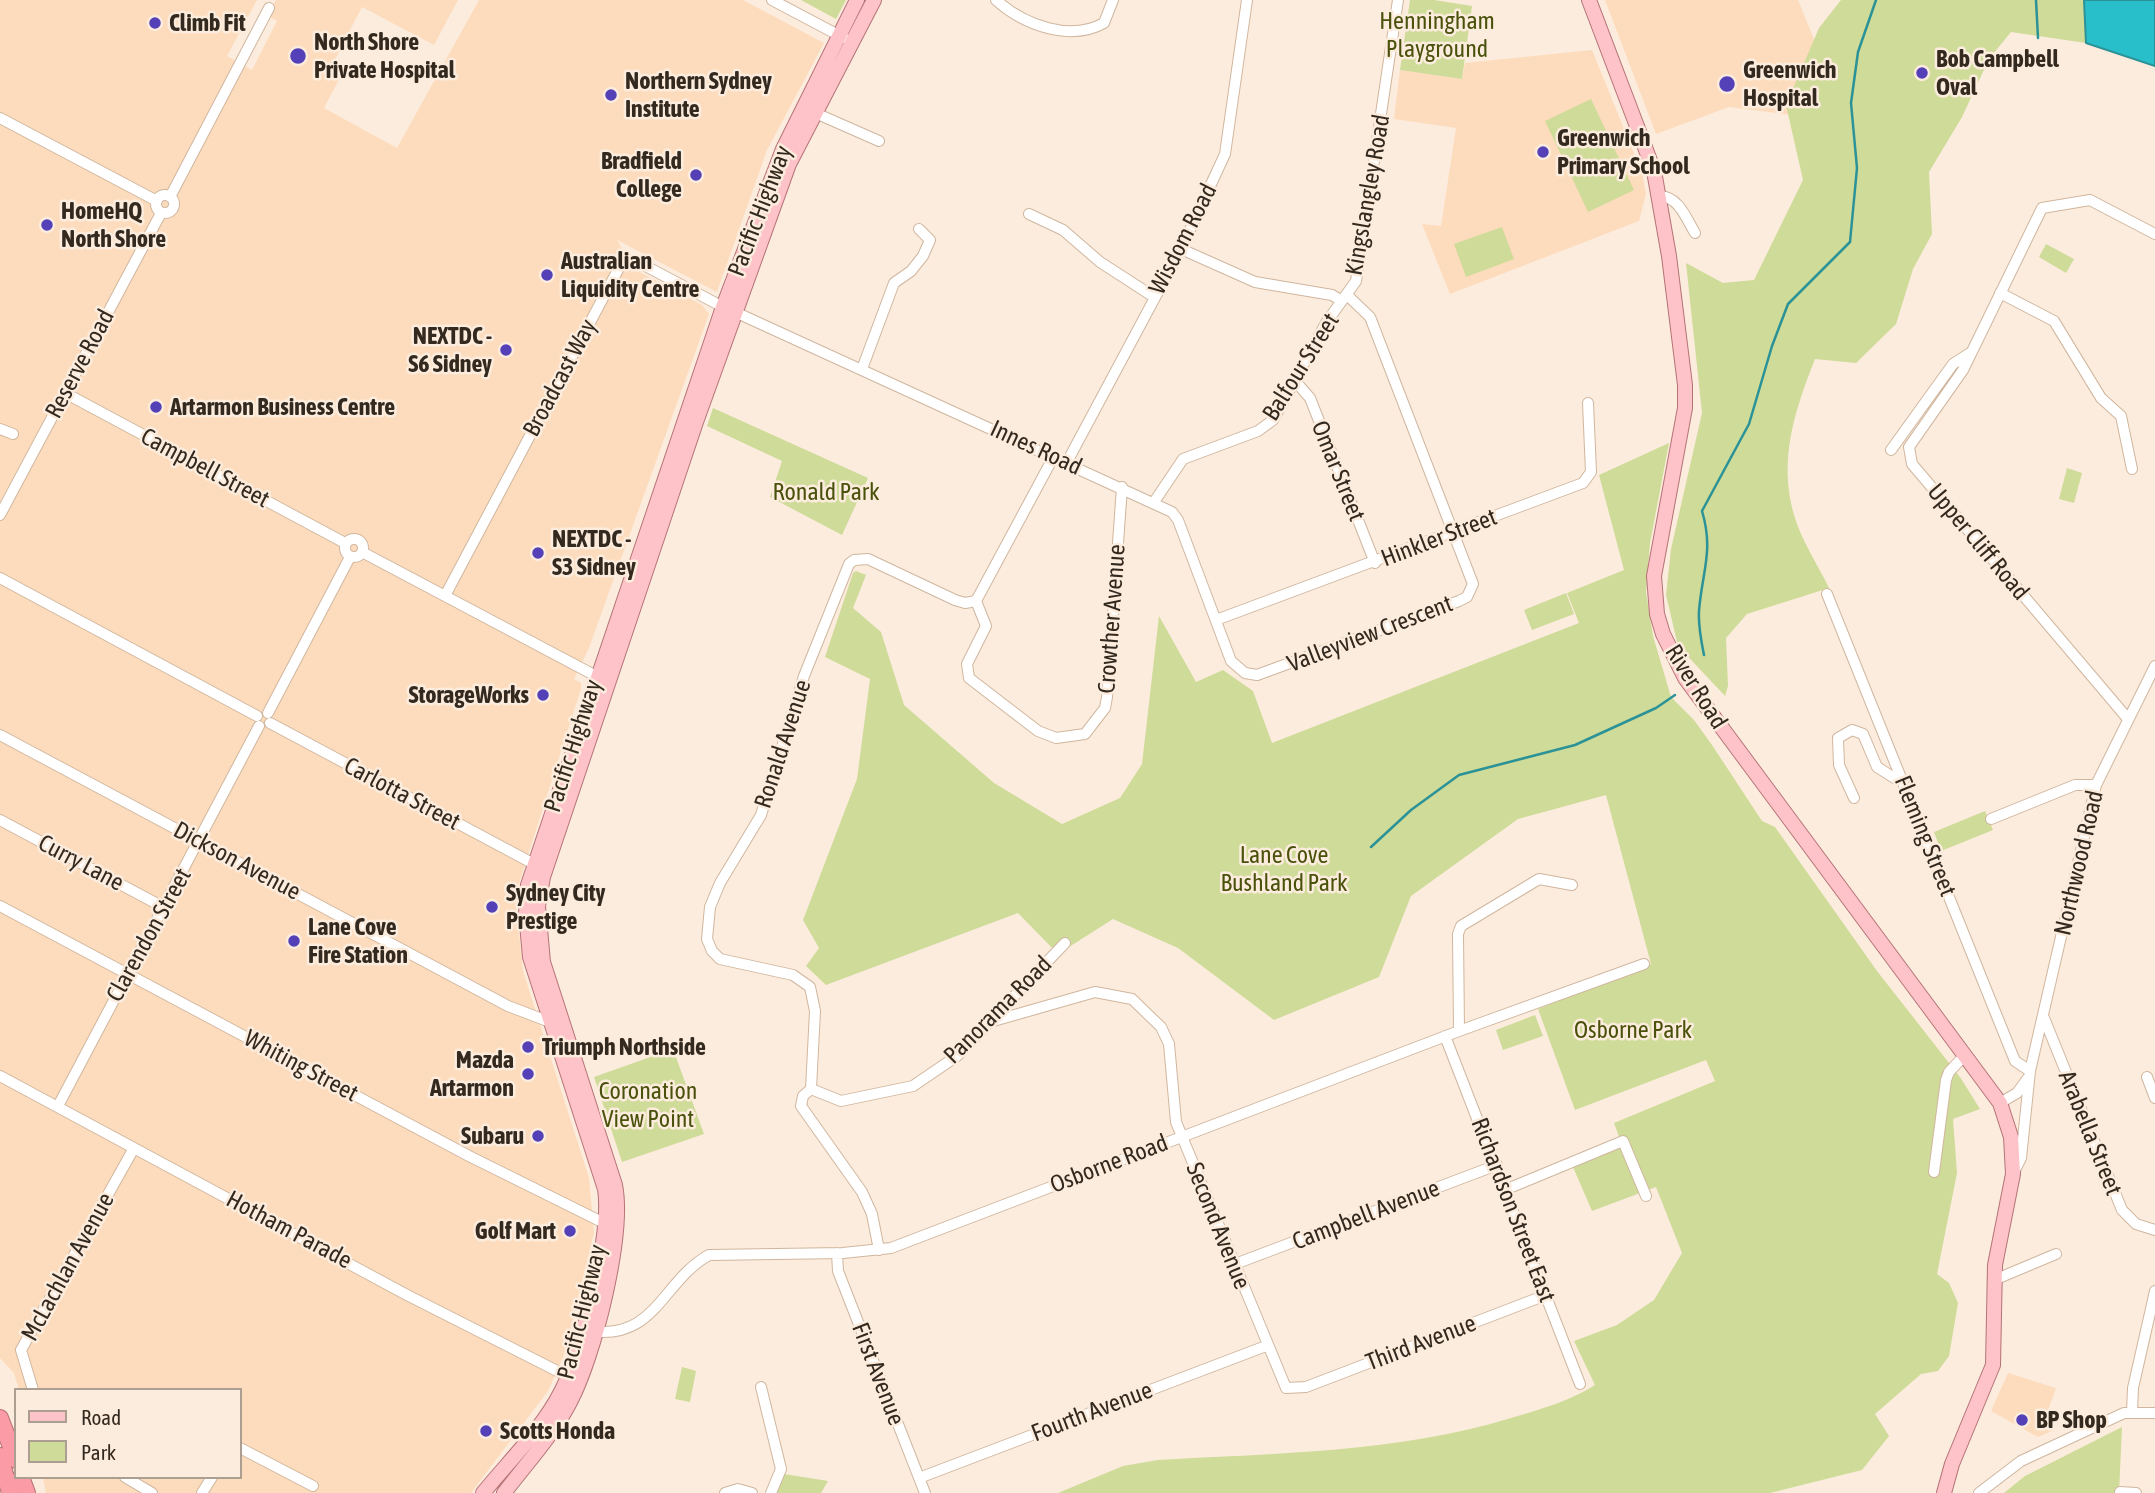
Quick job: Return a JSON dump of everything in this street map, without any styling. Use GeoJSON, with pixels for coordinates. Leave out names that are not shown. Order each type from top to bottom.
{"type":"FeatureCollection","features":[{"type":"Feature","properties":{"kind":"highway"},"geometry":{"type":"LineString","coordinates":[[0,1418],[14,1455]]}},
{"type":"Feature","properties":{"kind":"highway"},"geometry":{"type":"LineString","coordinates":[[0,1456],[10,1493]]}},
{"type":"Feature","properties":{"kind":"main road","name":"Pacific Highway"},"geometry":{"type":"LineString","coordinates":[[729,310],[845,38],[857,0]]}},
{"type":"Feature","properties":{"kind":"main road","name":"Pacific Highway"},"geometry":{"type":"LineString","coordinates":[[589,1331],[604,1223],[605,1189],[550,1023],[527,936],[526,900],[534,864],[603,679],[783,149],[845,38],[874,0]]}},
{"type":"Feature","properties":{"kind":"main road","name":"River Road"},"geometry":{"type":"LineString","coordinates":[[1589,0],[1636,122],[1660,196],[1685,384],[1683,426],[1655,560],[1655,593],[1663,634],[1685,678],[2000,1103],[2011,1137],[2013,1174]]}},
{"type":"Feature","properties":{"kind":"main road","name":"Pacific Highway"},"geometry":{"type":"LineString","coordinates":[[504,1493],[560,1419],[609,1266],[618,1200],[545,972],[538,906],[547,866],[603,679]]}},
{"type":"Feature","properties":{"kind":"main road","name":"Northwood Road"},"geometry":{"type":"LineString","coordinates":[[1944,1493],[1952,1464],[1993,1365],[1994,1280],[2013,1174]]}},
{"type":"Feature","properties":{"kind":"main road","name":"Pacific Highway"},"geometry":{"type":"LineString","coordinates":[[483,1493],[573,1380]]}},
{"type":"Feature","properties":{"kind":"main road","name":"Northwood Road"},"geometry":{"type":"LineString","coordinates":[[1938,1493],[1947,1467],[1952,1464]]}},
{"type":"Feature","properties":{"kind":"street"},"geometry":{"type":"LineString","coordinates":[[772,0],[845,38]]}},
{"type":"Feature","properties":{"kind":"street"},"geometry":{"type":"LineString","coordinates":[[996,0],[1010,12],[1061,31],[1078,33],[1104,23],[1114,0]]}},
{"type":"Feature","properties":{"kind":"street","name":"Wisdom Road"},"geometry":{"type":"LineString","coordinates":[[1068,462],[1181,249],[1225,155],[1247,0]]}},
{"type":"Feature","properties":{"kind":"street","name":"Kingslangley Road"},"geometry":{"type":"LineString","coordinates":[[1398,0],[1363,251],[1358,276],[1345,298],[1370,317],[1455,531]]}},
{"type":"Feature","properties":{"kind":"street"},"geometry":{"type":"LineString","coordinates":[[0,118],[156,201],[161,213],[170,212],[173,208],[170,197],[269,8]]}},
{"type":"Feature","properties":{"kind":"street"},"geometry":{"type":"LineString","coordinates":[[813,112],[879,141]]}},
{"type":"Feature","properties":{"kind":"street"},"geometry":{"type":"LineString","coordinates":[[156,201],[161,196],[170,197]]}},
{"type":"Feature","properties":{"kind":"street"},"geometry":{"type":"LineString","coordinates":[[1660,196],[1669,197],[1677,203],[1695,233]]}},
{"type":"Feature","properties":{"kind":"street","name":"Upper Cliff Road"},"geometry":{"type":"LineString","coordinates":[[2128,719],[1912,464],[1909,447],[1963,370],[2042,208],[2090,200],[2155,234]]}},
{"type":"Feature","properties":{"kind":"street","name":"Reserve Road"},"geometry":{"type":"LineString","coordinates":[[0,515],[161,213]]}},
{"type":"Feature","properties":{"kind":"street"},"geometry":{"type":"LineString","coordinates":[[1029,214],[1063,230],[1100,262],[1154,297]]}},
{"type":"Feature","properties":{"kind":"street"},"geometry":{"type":"LineString","coordinates":[[862,369],[894,283],[911,271],[930,240],[919,229]]}},
{"type":"Feature","properties":{"kind":"street"},"geometry":{"type":"LineString","coordinates":[[1181,249],[1255,282],[1345,298]]}},
{"type":"Feature","properties":{"kind":"street","name":"Broadcast Way"},"geometry":{"type":"LineString","coordinates":[[446,594],[621,264],[627,259],[638,261],[729,310]]}},
{"type":"Feature","properties":{"kind":"street"},"geometry":{"type":"LineString","coordinates":[[2000,293],[2054,321],[2101,398],[2121,416],[2132,469]]}},
{"type":"Feature","properties":{"kind":"street","name":"Balfour Street"},"geometry":{"type":"LineString","coordinates":[[1154,502],[1183,459],[1267,426],[1296,382],[1326,323],[1345,298]]}},
{"type":"Feature","properties":{"kind":"street","name":"Innes Road"},"geometry":{"type":"LineString","coordinates":[[729,310],[1068,462],[1172,512],[1178,520],[1231,661],[1245,673]]}},
{"type":"Feature","properties":{"kind":"street","name":"Upper Cliff Road"},"geometry":{"type":"LineString","coordinates":[[1891,450],[1953,364],[1971,352]]}},
{"type":"Feature","properties":{"kind":"street","name":"Omar Street"},"geometry":{"type":"LineString","coordinates":[[1296,382],[1310,398],[1375,563]]}},
{"type":"Feature","properties":{"kind":"street","name":"Campbell Street"},"geometry":{"type":"LineString","coordinates":[[65,393],[345,544]]}},
{"type":"Feature","properties":{"kind":"street","name":"Hinkler Street"},"geometry":{"type":"LineString","coordinates":[[1216,620],[1375,563],[1586,481],[1591,466],[1588,402]]}},
{"type":"Feature","properties":{"kind":"street"},"geometry":{"type":"LineString","coordinates":[[0,429],[13,434]]}},
{"type":"Feature","properties":{"kind":"street"},"geometry":{"type":"LineString","coordinates":[[976,601],[1054,456]]}},
{"type":"Feature","properties":{"kind":"street","name":"Crowther Avenue"},"geometry":{"type":"LineString","coordinates":[[976,601],[986,626],[967,664],[969,678],[1038,731],[1056,738],[1085,734],[1105,708],[1108,697],[1122,487]]}},
{"type":"Feature","properties":{"kind":"street","name":"Valleyview Crescent"},"geometry":{"type":"LineString","coordinates":[[1245,673],[1268,673],[1467,597],[1472,590],[1473,577],[1455,531]]}},
{"type":"Feature","properties":{"kind":"street"},"geometry":{"type":"LineString","coordinates":[[362,552],[356,557],[350,557],[345,544],[350,539],[359,540],[362,552],[603,679]]}},
{"type":"Feature","properties":{"kind":"street","name":"Clarendon Street"},"geometry":{"type":"LineString","coordinates":[[58,1106],[163,907],[201,842],[350,557]]}},
{"type":"Feature","properties":{"kind":"street","name":"Ronald Avenue"},"geometry":{"type":"LineString","coordinates":[[879,1250],[872,1214],[862,1192],[801,1106],[803,1096],[811,1089],[815,1011],[810,987],[793,975],[720,959],[709,945],[707,934],[712,900],[761,815],[804,676],[849,564],[854,560],[868,559],[955,600],[976,601]]}},
{"type":"Feature","properties":{"kind":"street","name":"Carlotta Street"},"geometry":{"type":"LineString","coordinates":[[0,578],[534,864]]}},
{"type":"Feature","properties":{"kind":"street","name":"Fleming Street"},"geometry":{"type":"LineString","coordinates":[[1827,594],[2015,1060],[2030,1071]]}},
{"type":"Feature","properties":{"kind":"street","name":"Northwood Road"},"geometry":{"type":"LineString","coordinates":[[2013,1174],[2021,1158],[2030,1071],[2096,785],[2155,666]]}},
{"type":"Feature","properties":{"kind":"street"},"geometry":{"type":"LineString","coordinates":[[1854,798],[1839,765],[1838,738],[1852,730],[1863,734],[1877,768],[1896,779],[1901,778]]}},
{"type":"Feature","properties":{"kind":"street","name":"Dickson Avenue"},"geometry":{"type":"LineString","coordinates":[[0,735],[508,1006],[550,1023]]}},
{"type":"Feature","properties":{"kind":"street"},"geometry":{"type":"LineString","coordinates":[[1991,820],[2075,785],[2096,785]]}},
{"type":"Feature","properties":{"kind":"street","name":"Curry Lane"},"geometry":{"type":"LineString","coordinates":[[0,820],[163,907]]}},
{"type":"Feature","properties":{"kind":"street"},"geometry":{"type":"LineString","coordinates":[[1459,1031],[1458,934],[1461,926],[1539,879],[1572,885]]}},
{"type":"Feature","properties":{"kind":"street","name":"Whiting Street"},"geometry":{"type":"LineString","coordinates":[[0,906],[481,1162],[604,1223]]}},
{"type":"Feature","properties":{"kind":"street","name":"Panorama Road"},"geometry":{"type":"LineString","coordinates":[[811,1089],[841,1101],[914,1086],[957,1056],[1065,943]]}},
{"type":"Feature","properties":{"kind":"street","name":"Osborne Road"},"geometry":{"type":"LineString","coordinates":[[589,1331],[617,1331],[642,1321],[709,1255],[879,1250],[1445,1036],[1644,964]]}},
{"type":"Feature","properties":{"kind":"street","name":"Second Avenue"},"geometry":{"type":"LineString","coordinates":[[990,1022],[1094,992],[1138,1002],[1167,1035],[1173,1102],[1181,1136],[1266,1346],[1286,1388],[1296,1390]]}},
{"type":"Feature","properties":{"kind":"street","name":"Arabella Street"},"geometry":{"type":"LineString","coordinates":[[2044,1018],[2122,1210],[2136,1224],[2155,1230]]}},
{"type":"Feature","properties":{"kind":"street","name":"Richardson Street East"},"geometry":{"type":"LineString","coordinates":[[1445,1036],[1507,1189],[1580,1384]]}},
{"type":"Feature","properties":{"kind":"street"},"geometry":{"type":"LineString","coordinates":[[1934,1172],[1946,1080],[1949,1072],[1964,1056]]}},
{"type":"Feature","properties":{"kind":"street","name":"Northwood Road"},"geometry":{"type":"LineString","coordinates":[[2000,1103],[2022,1088],[2030,1071]]}},
{"type":"Feature","properties":{"kind":"street","name":"Hotham Parade"},"geometry":{"type":"LineString","coordinates":[[0,1076],[573,1380]]}},
{"type":"Feature","properties":{"kind":"street"},"geometry":{"type":"LineString","coordinates":[[2147,1077],[2155,1098]]}},
{"type":"Feature","properties":{"kind":"street"},"geometry":{"type":"LineString","coordinates":[[1507,1189],[1623,1141],[1646,1196]]}},
{"type":"Feature","properties":{"kind":"street","name":"McLachlan Avenue"},"geometry":{"type":"LineString","coordinates":[[32,1388],[21,1350],[134,1148]]}},
{"type":"Feature","properties":{"kind":"street","name":"Campbell Avenue"},"geometry":{"type":"LineString","coordinates":[[1235,1264],[1497,1165]]}},
{"type":"Feature","properties":{"kind":"street","name":"First Avenue"},"geometry":{"type":"LineString","coordinates":[[837,1253],[838,1271],[925,1493]]}},
{"type":"Feature","properties":{"kind":"street"},"geometry":{"type":"LineString","coordinates":[[1994,1280],[2056,1254]]}},
{"type":"Feature","properties":{"kind":"street"},"geometry":{"type":"LineString","coordinates":[[2132,1412],[2133,1388],[2155,1291]]}},
{"type":"Feature","properties":{"kind":"street","name":"Third Avenue"},"geometry":{"type":"LineString","coordinates":[[1296,1390],[1546,1295]]}},
{"type":"Feature","properties":{"kind":"street","name":"Fourth Avenue"},"geometry":{"type":"LineString","coordinates":[[919,1478],[1266,1346]]}},
{"type":"Feature","properties":{"kind":"street"},"geometry":{"type":"LineString","coordinates":[[761,1387],[780,1469],[771,1493]]}},
{"type":"Feature","properties":{"kind":"street"},"geometry":{"type":"LineString","coordinates":[[1979,1493],[2021,1461],[2124,1413],[2155,1413]]}},
{"type":"Feature","properties":{"kind":"street"},"geometry":{"type":"LineString","coordinates":[[242,1449],[313,1486]]}},
{"type":"Feature","properties":{"kind":"street"},"geometry":{"type":"LineString","coordinates":[[128,1479],[152,1493]]}},
{"type":"Feature","properties":{"kind":"street"},"geometry":{"type":"LineString","coordinates":[[725,1493],[738,1489],[752,1493]]}},
{"type":"Feature","properties":{"kind":"street"},"geometry":{"type":"LineString","coordinates":[[2120,1492],[2136,1493]]}},
{"type":"Feature","properties":{"kind":"shaded area"},"geometry":{"type":"Polygon","coordinates":[[[0,0],[257,0],[227,56],[252,70],[277,21],[268,16],[276,0],[458,0],[434,45],[362,7],[331,67],[342,74],[324,108],[397,148],[479,0],[743,0],[824,43],[767,150],[717,292],[617,240],[634,269],[702,305],[709,314],[589,648],[574,679],[581,683],[581,689],[515,896],[523,971],[589,1178],[594,1233],[564,1355],[548,1391],[471,1493],[46,1493],[43,1479],[242,1479],[242,1388],[18,1388],[14,1373],[0,1358],[0,0]]]}},
{"type":"Feature","properties":{"kind":"shaded area","name":"Greenwich Hospital"},"geometry":{"type":"Polygon","coordinates":[[[1605,0],[1798,0],[1823,61],[1807,117],[1729,107],[1656,134],[1605,0]]]}},
{"type":"Feature","properties":{"kind":"shaded area","name":"Greenwich Primary School"},"geometry":{"type":"Polygon","coordinates":[[[1592,50],[1642,173],[1646,194],[1639,221],[1450,294],[1422,224],[1441,226],[1456,128],[1394,119],[1400,70],[1462,79],[1465,63],[1592,50]]]}},
{"type":"Feature","properties":{"kind":"shaded area"},"geometry":{"type":"Polygon","coordinates":[[[2008,1373],[2056,1388],[2046,1416],[2054,1430],[2038,1437],[1991,1411],[2008,1373]]]}},
{"type":"Feature","properties":{"kind":"green space"},"geometry":{"type":"Polygon","coordinates":[[[801,0],[846,0],[836,19],[801,0]]]}},
{"type":"Feature","properties":{"kind":"green space","name":"Henningham Playground"},"geometry":{"type":"Polygon","coordinates":[[[1410,0],[1434,0],[1472,6],[1462,79],[1400,70],[1410,0]]]}},
{"type":"Feature","properties":{"kind":"green space"},"geometry":{"type":"Polygon","coordinates":[[[1841,0],[2084,0],[2086,43],[2011,32],[1989,59],[1962,117],[1929,172],[1932,234],[1913,269],[1896,324],[1856,363],[1815,359],[1791,435],[1788,454],[1789,494],[1805,543],[1829,588],[1747,614],[1726,638],[1728,686],[1725,696],[1678,646],[1666,595],[1671,549],[1702,413],[1686,263],[1723,283],[1754,280],[1803,180],[1786,105],[1819,28],[1841,0]]]}},
{"type":"Feature","properties":{"kind":"green space"},"geometry":{"type":"Polygon","coordinates":[[[1591,99],[1634,190],[1588,212],[1545,121],[1591,99]]]}},
{"type":"Feature","properties":{"kind":"green space"},"geometry":{"type":"Polygon","coordinates":[[[1502,227],[1514,259],[1466,277],[1454,244],[1502,227]]]}},
{"type":"Feature","properties":{"kind":"green space"},"geometry":{"type":"Polygon","coordinates":[[[2046,244],[2074,259],[2066,273],[2039,257],[2046,244]]]}},
{"type":"Feature","properties":{"kind":"green space","name":"Ronald Park"},"geometry":{"type":"Polygon","coordinates":[[[713,408],[868,478],[842,535],[770,497],[782,461],[707,426],[713,408]]]}},
{"type":"Feature","properties":{"kind":"green space"},"geometry":{"type":"Polygon","coordinates":[[[1669,443],[1650,543],[1646,592],[1653,636],[1671,697],[1694,720],[1762,821],[1775,827],[1877,971],[1960,1077],[1980,1109],[1953,1119],[1957,1173],[1937,1274],[1949,1283],[1958,1303],[1949,1356],[1938,1371],[1921,1374],[1875,1414],[1889,1436],[1862,1470],[1770,1493],[1058,1493],[1123,1466],[1158,1460],[1336,1450],[1468,1430],[1564,1401],[1595,1385],[1574,1341],[1617,1325],[1654,1300],[1682,1253],[1656,1187],[1592,1211],[1573,1167],[1620,1139],[1614,1123],[1715,1081],[1706,1060],[1575,1110],[1538,1009],[1651,964],[1606,795],[1518,819],[1411,896],[1379,977],[1274,1020],[1178,948],[1113,919],[1058,954],[1018,913],[826,985],[806,966],[819,948],[803,920],[857,779],[870,679],[825,657],[853,573],[856,571],[866,575],[853,608],[881,632],[904,705],[994,783],[1062,824],[1120,798],[1142,764],[1159,616],[1196,682],[1223,670],[1253,691],[1272,743],[1579,623],[1567,593],[1624,570],[1599,475],[1669,443]]]}},
{"type":"Feature","properties":{"kind":"green space"},"geometry":{"type":"Polygon","coordinates":[[[2067,468],[2082,473],[2074,503],[2059,499],[2067,468]]]}},
{"type":"Feature","properties":{"kind":"green space"},"geometry":{"type":"Polygon","coordinates":[[[1566,593],[1574,614],[1532,630],[1524,610],[1566,593]]]}},
{"type":"Feature","properties":{"kind":"green space"},"geometry":{"type":"Polygon","coordinates":[[[1985,811],[1993,830],[1941,851],[1934,832],[1985,811]]]}},
{"type":"Feature","properties":{"kind":"green space"},"geometry":{"type":"Polygon","coordinates":[[[1535,1015],[1543,1036],[1503,1050],[1496,1030],[1535,1015]]]}},
{"type":"Feature","properties":{"kind":"green space","name":"Coronation View Point"},"geometry":{"type":"Polygon","coordinates":[[[673,1049],[704,1134],[622,1162],[594,1077],[673,1049]]]}},
{"type":"Feature","properties":{"kind":"green space"},"geometry":{"type":"Polygon","coordinates":[[[682,1367],[696,1371],[690,1402],[675,1399],[682,1367]]]}},
{"type":"Feature","properties":{"kind":"green space"},"geometry":{"type":"Polygon","coordinates":[[[2122,1427],[2119,1493],[2004,1493],[2025,1476],[2122,1427]]]}},
{"type":"Feature","properties":{"kind":"green space"},"geometry":{"type":"Polygon","coordinates":[[[784,1474],[828,1481],[821,1493],[776,1493],[784,1474]]]}},
{"type":"Feature","properties":{"kind":"water"},"geometry":{"type":"Polygon","coordinates":[[[2084,0],[2155,0],[2155,66],[2086,43],[2084,0]]]}},
{"type":"Feature","properties":{"kind":"waterway"},"geometry":{"type":"LineString","coordinates":[[1704,655],[1699,617],[1707,538],[1702,511],[1749,424],[1772,346],[1788,304],[1850,242],[1857,168],[1851,103],[1858,52],[1876,0]]}},
{"type":"Feature","properties":{"kind":"waterway"},"geometry":{"type":"LineString","coordinates":[[2036,0],[2038,38]]}},
{"type":"Feature","properties":{"kind":"waterway"},"geometry":{"type":"LineString","coordinates":[[1371,847],[1411,810],[1459,775],[1575,745],[1656,708],[1675,695]]}},
{"type":"Feature","properties":{"kind":"place","name":"Climb Fit"},"geometry":{"type":"Point","coordinates":[155,23]}},
{"type":"Feature","properties":{"kind":"place","name":"North Shore Private Hospital"},"geometry":{"type":"Point","coordinates":[298,56]}},
{"type":"Feature","properties":{"kind":"place","name":"Bob Campbell Oval"},"geometry":{"type":"Point","coordinates":[1922,73]}},
{"type":"Feature","properties":{"kind":"place","name":"Greenwich Hospital"},"geometry":{"type":"Point","coordinates":[1727,84]}},
{"type":"Feature","properties":{"kind":"place","name":"Northern Sydney Institute"},"geometry":{"type":"Point","coordinates":[611,95]}},
{"type":"Feature","properties":{"kind":"place","name":"Greenwich Primary School"},"geometry":{"type":"Point","coordinates":[1543,152]}},
{"type":"Feature","properties":{"kind":"place","name":"Bradfield College"},"geometry":{"type":"Point","coordinates":[696,175]}},
{"type":"Feature","properties":{"kind":"place","name":"HomeHQ North Shore"},"geometry":{"type":"Point","coordinates":[47,225]}},
{"type":"Feature","properties":{"kind":"place","name":"Australian Liquidity Centre"},"geometry":{"type":"Point","coordinates":[547,275]}},
{"type":"Feature","properties":{"kind":"place","name":"NEXTDC - S6 Sidney"},"geometry":{"type":"Point","coordinates":[506,350]}},
{"type":"Feature","properties":{"kind":"place","name":"Artarmon Business Centre"},"geometry":{"type":"Point","coordinates":[156,407]}},
{"type":"Feature","properties":{"kind":"place","name":"NEXTDC - S3 Sidney"},"geometry":{"type":"Point","coordinates":[538,553]}},
{"type":"Feature","properties":{"kind":"place","name":"StorageWorks"},"geometry":{"type":"Point","coordinates":[543,695]}},
{"type":"Feature","properties":{"kind":"place","name":"Sydney City Prestige"},"geometry":{"type":"Point","coordinates":[492,907]}},
{"type":"Feature","properties":{"kind":"place","name":"Lane Cove Fire Station"},"geometry":{"type":"Point","coordinates":[294,941]}},
{"type":"Feature","properties":{"kind":"place","name":"Triumph Northside"},"geometry":{"type":"Point","coordinates":[528,1047]}},
{"type":"Feature","properties":{"kind":"place","name":"Mazda Artarmon"},"geometry":{"type":"Point","coordinates":[528,1074]}},
{"type":"Feature","properties":{"kind":"place","name":"Subaru"},"geometry":{"type":"Point","coordinates":[538,1136]}},
{"type":"Feature","properties":{"kind":"place","name":"Golf Mart"},"geometry":{"type":"Point","coordinates":[570,1231]}},
{"type":"Feature","properties":{"kind":"place","name":"BP Shop"},"geometry":{"type":"Point","coordinates":[2022,1420]}},
{"type":"Feature","properties":{"kind":"place","name":"Scotts Honda"},"geometry":{"type":"Point","coordinates":[486,1431]}},
{"type":"Feature","properties":{"kind":"park label","name":"Lane Cove Bushland Park"},"geometry":{"type":"Point","coordinates":[1284,869]}},
{"type":"Feature","properties":{"kind":"park label","name":"Osborne Park"},"geometry":{"type":"Point","coordinates":[1633,1030]}}]}
